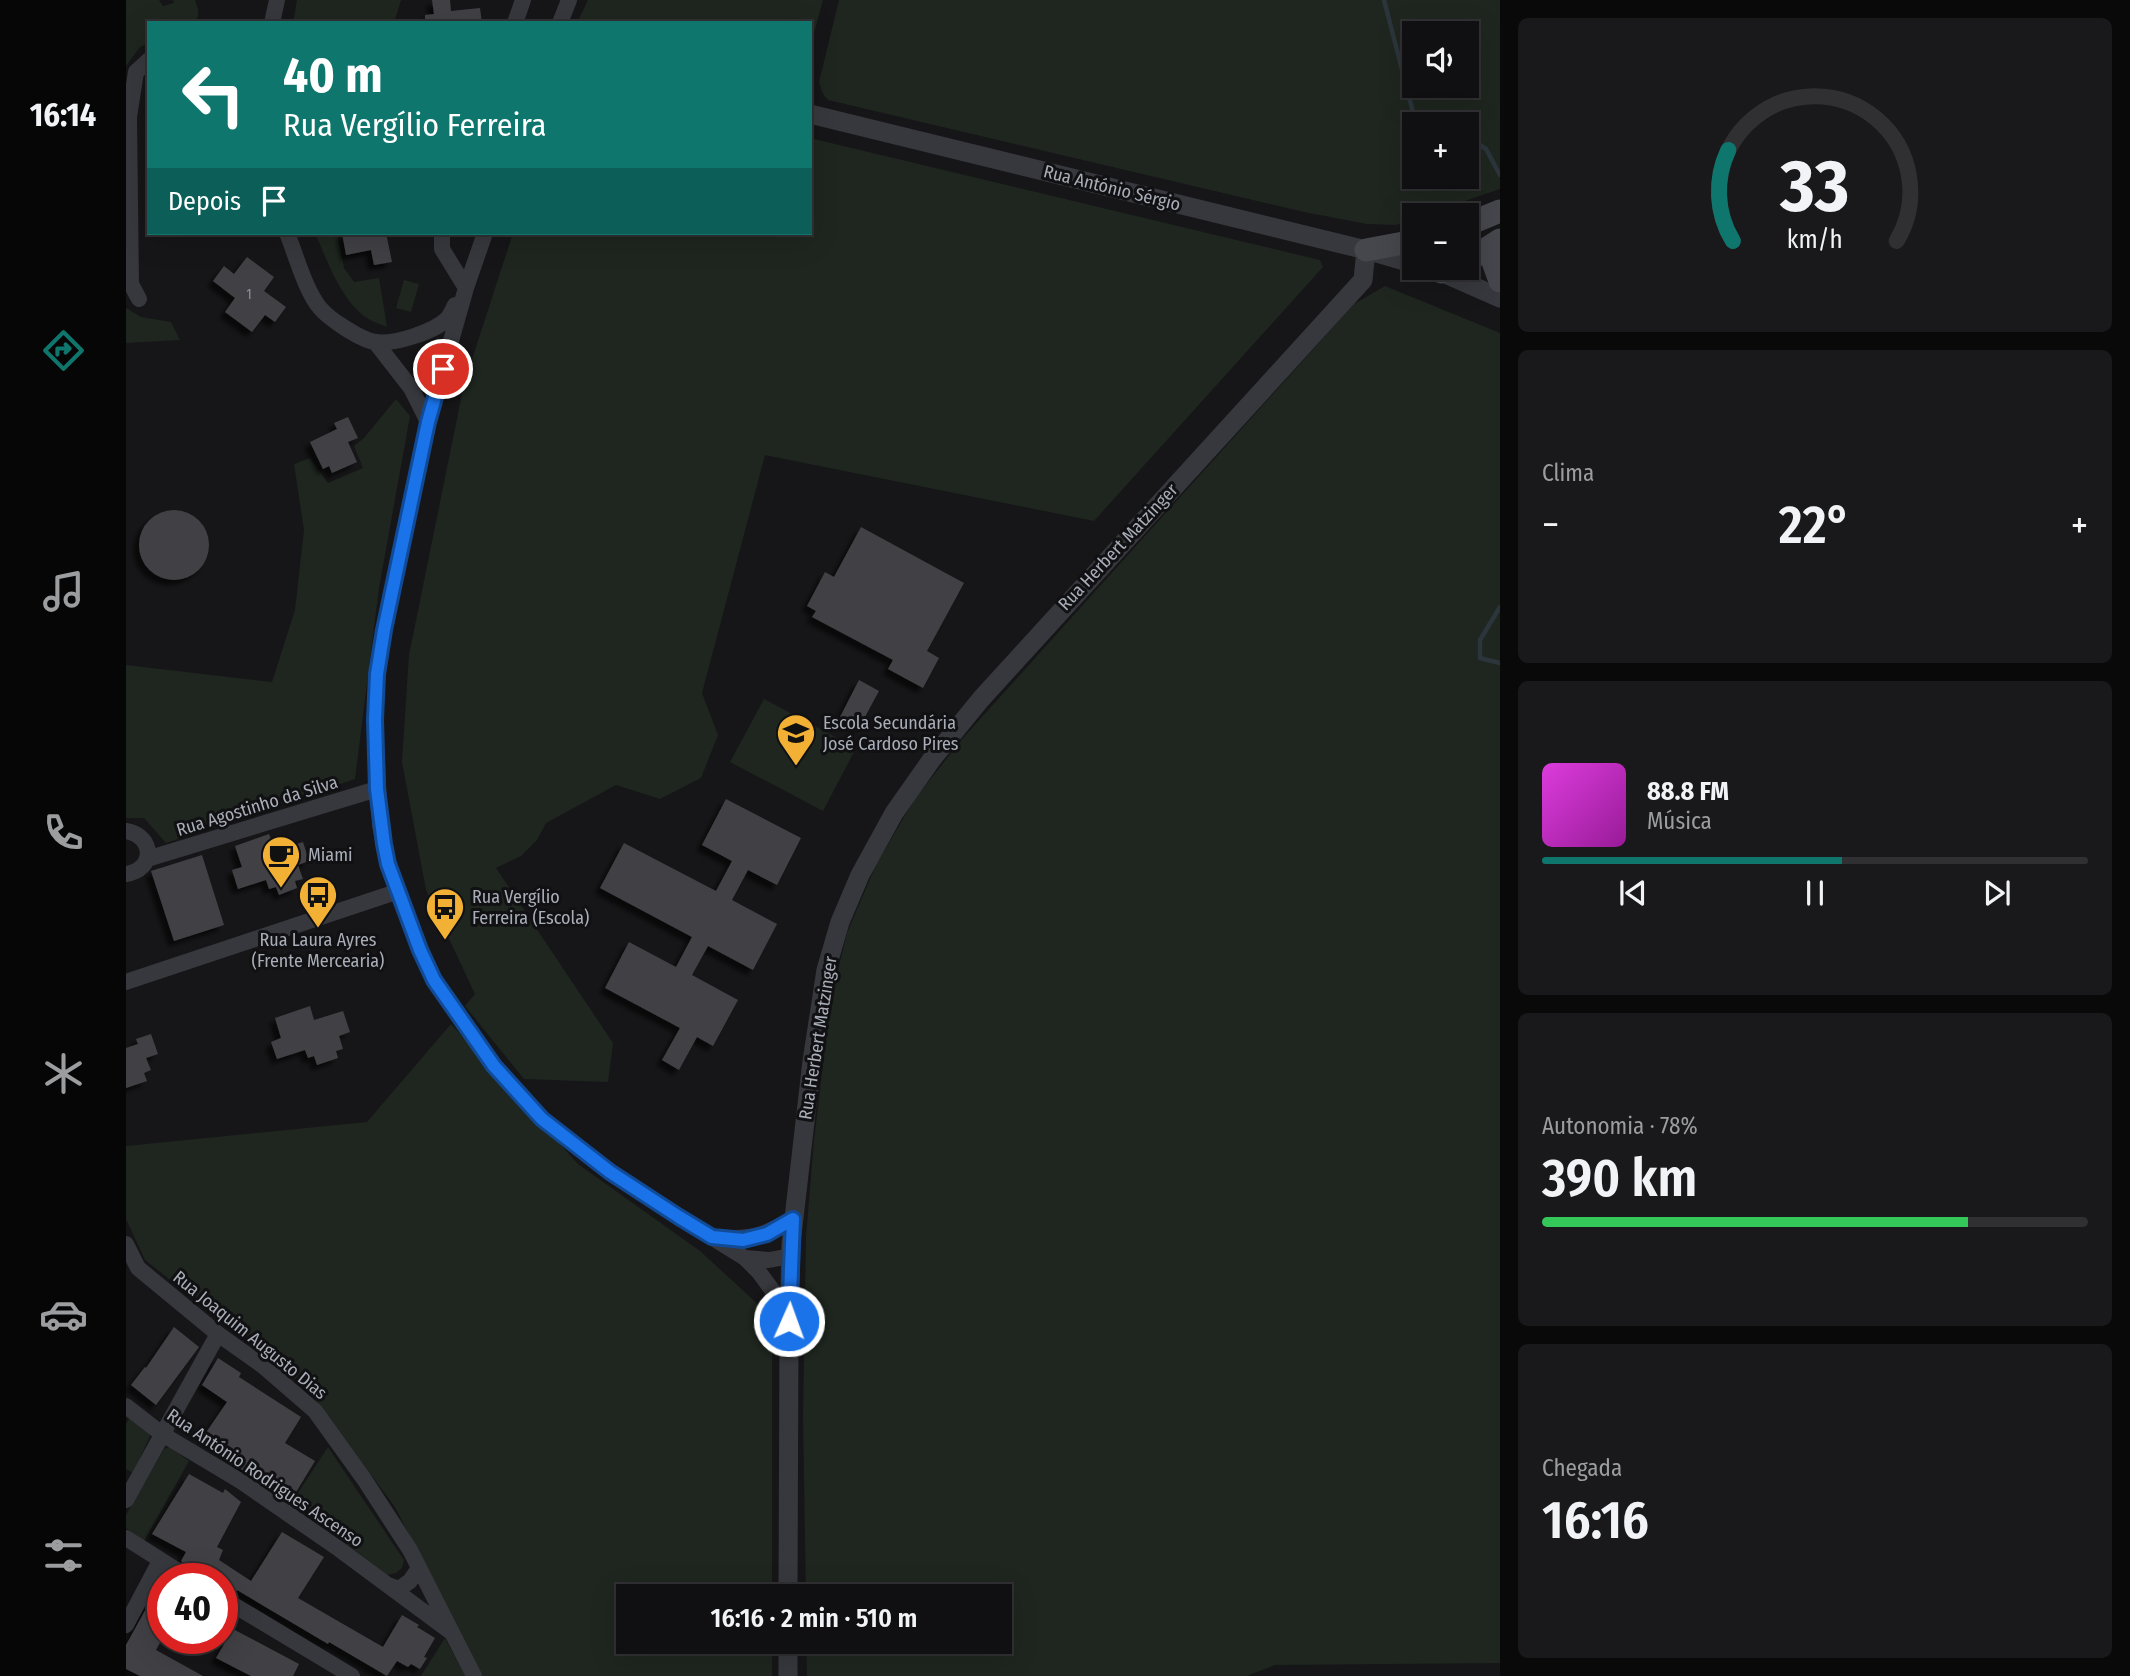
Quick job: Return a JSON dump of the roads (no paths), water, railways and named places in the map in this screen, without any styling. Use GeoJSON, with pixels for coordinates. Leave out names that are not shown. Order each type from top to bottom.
{"type":"FeatureCollection","features":[{"type":"Feature","properties":{"kind":"main road"},"geometry":{"type":"LineString","coordinates":[[1479,220],[1500,211]]}},
{"type":"Feature","properties":{"kind":"main road"},"geometry":{"type":"LineString","coordinates":[[1479,254],[1500,240]]}},
{"type":"Feature","properties":{"kind":"main road"},"geometry":{"type":"LineString","coordinates":[[1366,250],[1402,243]]}},
{"type":"Feature","properties":{"kind":"main road"},"geometry":{"type":"LineString","coordinates":[[1500,247],[1492,259],[1500,281]]}},
{"type":"Feature","properties":{"kind":"street"},"geometry":{"type":"LineString","coordinates":[[272,21],[277,0]]}},
{"type":"Feature","properties":{"kind":"street"},"geometry":{"type":"LineString","coordinates":[[516,21],[523,0]]}},
{"type":"Feature","properties":{"kind":"street"},"geometry":{"type":"LineString","coordinates":[[561,21],[569,0]]}},
{"type":"Feature","properties":{"kind":"street"},"geometry":{"type":"LineString","coordinates":[[139,299],[131,284],[127,117],[136,72],[147,62]]}},
{"type":"Feature","properties":{"kind":"street","name":"Rua António Sérgio"},"geometry":{"type":"LineString","coordinates":[[812,114],[1402,260]]}},
{"type":"Feature","properties":{"kind":"street"},"geometry":{"type":"LineString","coordinates":[[288,235],[307,285],[319,307],[358,336],[376,343],[406,338],[431,329],[447,319],[466,288]]}},
{"type":"Feature","properties":{"kind":"street"},"geometry":{"type":"LineString","coordinates":[[442,235],[442,249],[466,288]]}},
{"type":"Feature","properties":{"kind":"street"},"geometry":{"type":"LineString","coordinates":[[484,235],[466,288],[428,422],[377,674],[377,789],[380,825],[388,864],[434,980],[494,1066],[542,1119],[610,1172],[745,1258],[775,1294],[789,1321]]}},
{"type":"Feature","properties":{"kind":"street","name":"Rua Herbert Matzinger"},"geometry":{"type":"LineString","coordinates":[[788,1584],[789,1321],[793,1219],[826,970],[840,922],[860,875],[894,813],[981,699],[1363,280],[1366,250]]}},
{"type":"Feature","properties":{"kind":"street"},"geometry":{"type":"LineString","coordinates":[[1464,280],[1500,298]]}},
{"type":"Feature","properties":{"kind":"street"},"geometry":{"type":"LineString","coordinates":[[376,343],[411,388],[428,422]]}},
{"type":"Feature","properties":{"kind":"street","name":"Rua Agostinho da Silva"},"geometry":{"type":"LineString","coordinates":[[126,874],[137,871],[147,859],[377,789]]}},
{"type":"Feature","properties":{"kind":"street"},"geometry":{"type":"LineString","coordinates":[[126,831],[135,832],[141,837],[148,851],[147,859]]}},
{"type":"Feature","properties":{"kind":"street"},"geometry":{"type":"LineString","coordinates":[[126,982],[399,891]]}},
{"type":"Feature","properties":{"kind":"street"},"geometry":{"type":"LineString","coordinates":[[712,1237],[743,1240],[767,1234],[793,1219]]}},
{"type":"Feature","properties":{"kind":"street","name":"Rua Joaquim Augusto Dias"},"geometry":{"type":"LineString","coordinates":[[126,1244],[138,1268],[218,1334],[263,1366],[315,1411],[410,1550],[474,1676]]}},
{"type":"Feature","properties":{"kind":"street"},"geometry":{"type":"LineString","coordinates":[[745,1258],[769,1260],[791,1256]]}},
{"type":"Feature","properties":{"kind":"street"},"geometry":{"type":"LineString","coordinates":[[126,1500],[218,1334]]}},
{"type":"Feature","properties":{"kind":"street","name":"Rua António Rodrigues Ascenso"},"geometry":{"type":"LineString","coordinates":[[126,1406],[162,1434],[242,1482],[339,1549],[452,1633]]}},
{"type":"Feature","properties":{"kind":"street"},"geometry":{"type":"LineString","coordinates":[[126,1538],[163,1563]]}},
{"type":"Feature","properties":{"kind":"street"},"geometry":{"type":"LineString","coordinates":[[126,1625],[160,1561]]}},
{"type":"Feature","properties":{"kind":"street"},"geometry":{"type":"LineString","coordinates":[[383,1582],[400,1589],[419,1568]]}},
{"type":"Feature","properties":{"kind":"street"},"geometry":{"type":"LineString","coordinates":[[238,1608],[352,1676]]}},
{"type":"Feature","properties":{"kind":"street"},"geometry":{"type":"LineString","coordinates":[[788,1654],[788,1676]]}},
{"type":"Feature","properties":{"kind":"waterway"},"geometry":{"type":"LineString","coordinates":[[1384,0],[1413,112]]}},
{"type":"Feature","properties":{"kind":"waterway"},"geometry":{"type":"LineString","coordinates":[[1479,144],[1486,149],[1500,175]]}},
{"type":"Feature","properties":{"kind":"waterway"},"geometry":{"type":"LineString","coordinates":[[1500,607],[1480,640],[1480,658],[1500,663]]}},
{"type":"Feature","properties":{"kind":"place","name":"Escola Secundária José Cardoso Pires"},"geometry":{"type":"Point","coordinates":[796,767]}},
{"type":"Feature","properties":{"kind":"place","name":"Miami"},"geometry":{"type":"Point","coordinates":[281,889]}},
{"type":"Feature","properties":{"kind":"place","name":"Rua Laura Ayres (Frente Mercearia)"},"geometry":{"type":"Point","coordinates":[318,929]}},
{"type":"Feature","properties":{"kind":"place","name":"Rua Vergílio Ferreira (Escola)"},"geometry":{"type":"Point","coordinates":[445,941]}}]}
